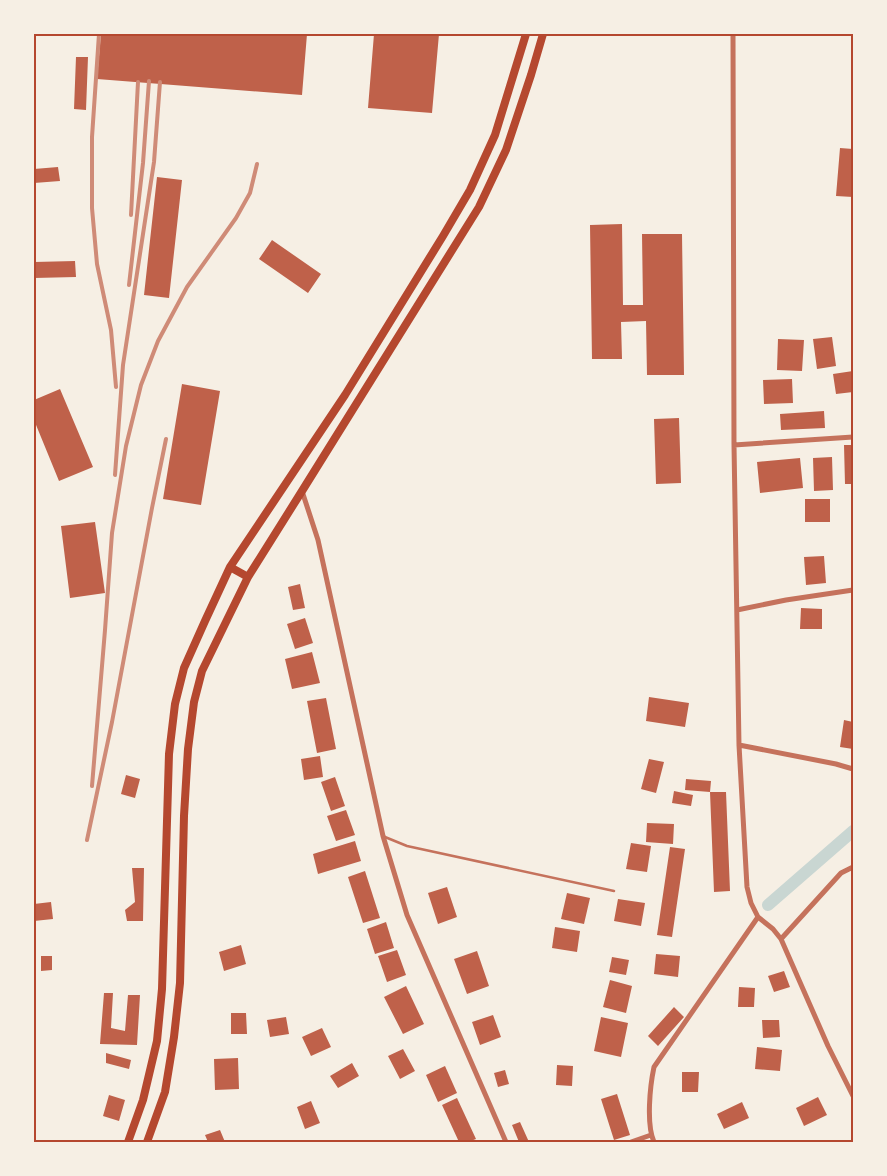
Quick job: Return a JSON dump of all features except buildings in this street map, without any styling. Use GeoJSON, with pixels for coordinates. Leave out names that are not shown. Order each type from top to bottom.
{"type":"FeatureCollection","features":[{"type":"Feature","properties":{"kind":"main road"},"geometry":{"type":"LineString","coordinates":[[128,1142],[143,1100],[157,1041],[162,989],[169,754],[175,704],[184,668],[230,567],[345,395],[470,190],[495,135],[526,34]]}},
{"type":"Feature","properties":{"kind":"main road"},"geometry":{"type":"LineString","coordinates":[[147,1142],[165,1092],[174,1037],[180,983],[187,759],[194,702],[202,671],[248,577],[479,207],[506,150],[532,75],[543,34]]}},
{"type":"Feature","properties":{"kind":"main road"},"geometry":{"type":"LineString","coordinates":[[345,395],[358,403]]}},
{"type":"Feature","properties":{"kind":"main road"},"geometry":{"type":"LineString","coordinates":[[230,567],[248,577]]}},
{"type":"Feature","properties":{"kind":"street"},"geometry":{"type":"LineString","coordinates":[[733,34],[734,445],[739,745],[747,887],[750,903],[758,917],[773,929],[781,939],[828,1046],[853,1096]]}},
{"type":"Feature","properties":{"kind":"street"},"geometry":{"type":"LineString","coordinates":[[734,445],[853,437]]}},
{"type":"Feature","properties":{"kind":"street"},"geometry":{"type":"LineString","coordinates":[[302,491],[318,540],[383,836],[407,914],[506,1142]]}},
{"type":"Feature","properties":{"kind":"street"},"geometry":{"type":"LineString","coordinates":[[737,610],[786,600],[853,590]]}},
{"type":"Feature","properties":{"kind":"street"},"geometry":{"type":"LineString","coordinates":[[739,745],[853,769]]}},
{"type":"Feature","properties":{"kind":"street"},"geometry":{"type":"LineString","coordinates":[[781,939],[841,873],[853,867]]}},
{"type":"Feature","properties":{"kind":"street"},"geometry":{"type":"LineString","coordinates":[[654,1142],[651,1135],[650,1099],[654,1067],[758,917]]}},
{"type":"Feature","properties":{"kind":"street"},"geometry":{"type":"LineString","coordinates":[[631,1142],[651,1135]]}},
{"type":"Feature","properties":{"kind":"lane"},"geometry":{"type":"LineString","coordinates":[[383,836],[408,846],[614,891]]}},
{"type":"Feature","properties":{"kind":"waterway"},"geometry":{"type":"LineString","coordinates":[[768,905],[853,831]]}},
{"type":"Feature","properties":{"kind":"railway"},"geometry":{"type":"LineString","coordinates":[[99,34],[92,137],[92,208],[97,264],[111,330],[116,387]]}},
{"type":"Feature","properties":{"kind":"railway"},"geometry":{"type":"LineString","coordinates":[[129,285],[143,163],[149,81]]}},
{"type":"Feature","properties":{"kind":"railway"},"geometry":{"type":"LineString","coordinates":[[131,215],[138,82]]}},
{"type":"Feature","properties":{"kind":"railway"},"geometry":{"type":"LineString","coordinates":[[115,475],[123,365],[154,162],[160,82]]}},
{"type":"Feature","properties":{"kind":"railway"},"geometry":{"type":"LineString","coordinates":[[92,786],[112,533],[126,446],[141,385],[158,341],[187,287],[236,218],[250,193],[257,164]]}},
{"type":"Feature","properties":{"kind":"railway"},"geometry":{"type":"LineString","coordinates":[[87,840],[112,722],[166,439]]}}]}
